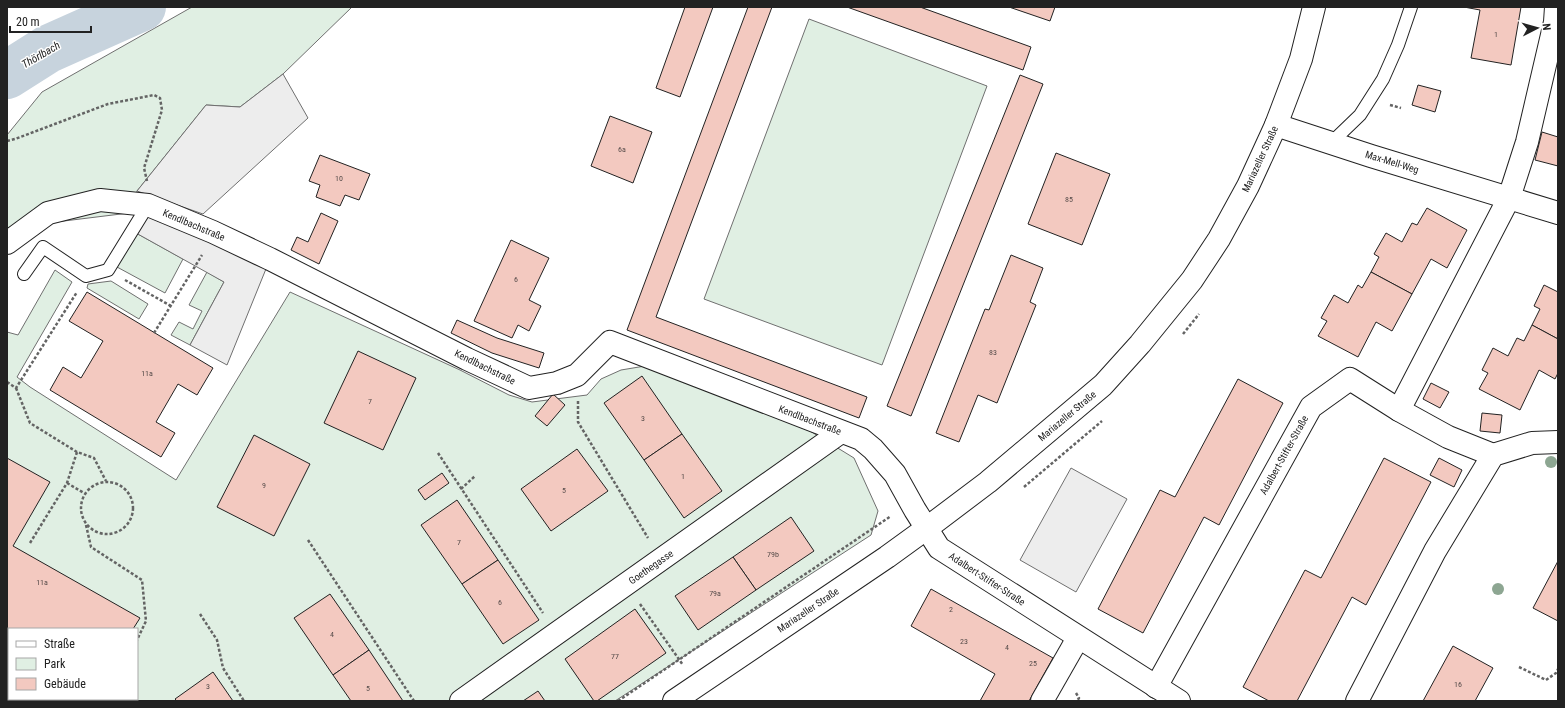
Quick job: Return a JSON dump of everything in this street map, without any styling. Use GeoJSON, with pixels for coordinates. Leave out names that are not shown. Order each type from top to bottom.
{"type":"FeatureCollection","features":[{"type":"Feature","properties":{"kind":"street","name":"Mariazeller Straße"},"geometry":{"type":"LineString","coordinates":[[674,701],[887,557],[927,528],[988,482],[1066,418],[1103,385],[1140,344],[1192,280],[1219,239],[1248,186],[1276,125],[1301,59],[1314,7]]}},
{"type":"Feature","properties":{"kind":"street"},"geometry":{"type":"LineString","coordinates":[[1399,410],[1509,198],[1526,142],[1554,22],[1556,7]]}},
{"type":"Feature","properties":{"kind":"street","name":"Max-Mell-Weg"},"geometry":{"type":"LineString","coordinates":[[1276,125],[1332,142],[1371,156],[1558,213]]}},
{"type":"Feature","properties":{"kind":"street","name":"Kendlbachstraße"},"geometry":{"type":"LineString","coordinates":[[7,243],[48,213],[100,200],[148,205],[213,232],[270,259],[484,367],[529,388],[557,383],[577,374],[610,342],[861,439],[873,449],[895,474],[910,502],[927,528]]}},
{"type":"Feature","properties":{"kind":"street","name":"Adalbert-Stifter-Straße"},"geometry":{"type":"LineString","coordinates":[[1156,687],[1311,407],[1350,379],[1399,410],[1448,437],[1493,454]]}},
{"type":"Feature","properties":{"kind":"street","name":"Goethegasse"},"geometry":{"type":"LineString","coordinates":[[460,701],[841,432]]}},
{"type":"Feature","properties":{"kind":"street"},"geometry":{"type":"LineString","coordinates":[[1357,701],[1435,551],[1493,454],[1532,443],[1558,442]]}},
{"type":"Feature","properties":{"kind":"street","name":"Adalbert-Stifter-Straße"},"geometry":{"type":"LineString","coordinates":[[927,528],[939,548],[1179,701]]}},
{"type":"Feature","properties":{"kind":"street"},"geometry":{"type":"LineString","coordinates":[[1042,701],[1078,638]]}},
{"type":"Feature","properties":{"kind":"lane"},"geometry":{"type":"LineString","coordinates":[[1332,142],[1360,115],[1383,79],[1398,45],[1411,7]]}},
{"type":"Feature","properties":{"kind":"lane"},"geometry":{"type":"LineString","coordinates":[[24,274],[43,247],[86,276],[108,270],[148,205]]}},
{"type":"Feature","properties":{"kind":"path"},"geometry":{"type":"LineString","coordinates":[[7,141],[108,104],[154,95],[160,98],[162,110],[144,168],[149,190],[148,205]]}},
{"type":"Feature","properties":{"kind":"path"},"geometry":{"type":"LineString","coordinates":[[1387,104],[1401,108]]}},
{"type":"Feature","properties":{"kind":"path"},"geometry":{"type":"LineString","coordinates":[[154,333],[196,266],[213,232]]}},
{"type":"Feature","properties":{"kind":"path"},"geometry":{"type":"LineString","coordinates":[[108,270],[171,306]]}},
{"type":"Feature","properties":{"kind":"path"},"geometry":{"type":"LineString","coordinates":[[16,388],[71,301]]}},
{"type":"Feature","properties":{"kind":"path"},"geometry":{"type":"LineString","coordinates":[[577,374],[578,422],[661,559]]}},
{"type":"Feature","properties":{"kind":"path"},"geometry":{"type":"LineString","coordinates":[[7,382],[16,388],[30,423],[77,452],[94,458],[106,481]]}},
{"type":"Feature","properties":{"kind":"path"},"geometry":{"type":"LineString","coordinates":[[30,543],[67,483],[77,452]]}},
{"type":"Feature","properties":{"kind":"path"},"geometry":{"type":"LineString","coordinates":[[438,452],[461,490],[557,633]]}},
{"type":"Feature","properties":{"kind":"path"},"geometry":{"type":"LineString","coordinates":[[461,490],[475,476]]}},
{"type":"Feature","properties":{"kind":"path"},"geometry":{"type":"LineString","coordinates":[[106,481],[114,482],[121,486],[132,499],[134,507],[129,523],[123,529],[108,535],[99,534],[92,530],[86,524],[80,509],[84,493],[90,487],[106,481]]}},
{"type":"Feature","properties":{"kind":"path"},"geometry":{"type":"LineString","coordinates":[[67,483],[84,493]]}},
{"type":"Feature","properties":{"kind":"path"},"geometry":{"type":"LineString","coordinates":[[618,701],[884,522],[910,502]]}},
{"type":"Feature","properties":{"kind":"path"},"geometry":{"type":"LineString","coordinates":[[86,524],[91,547],[142,580],[146,621],[138,638]]}},
{"type":"Feature","properties":{"kind":"path"},"geometry":{"type":"LineString","coordinates":[[308,540],[414,701]]}},
{"type":"Feature","properties":{"kind":"path"},"geometry":{"type":"LineString","coordinates":[[626,584],[697,685]]}},
{"type":"Feature","properties":{"kind":"path"},"geometry":{"type":"LineString","coordinates":[[200,614],[217,640],[224,668],[244,701]]}},
{"type":"Feature","properties":{"kind":"path"},"geometry":{"type":"LineString","coordinates":[[1520,667],[1546,680],[1557,673],[1558,669]]}},
{"type":"Feature","properties":{"kind":"green space"},"geometry":{"type":"Polygon","coordinates":[[[192,7],[352,7],[283,74],[240,107],[206,105],[137,191],[129,213],[7,228],[7,135],[42,92],[192,7]]]}},
{"type":"Feature","properties":{"kind":"green space"},"geometry":{"type":"Polygon","coordinates":[[[809,19],[987,86],[882,365],[704,299],[809,19]]]}},
{"type":"Feature","properties":{"kind":"green space"},"geometry":{"type":"Polygon","coordinates":[[[136,233],[183,259],[165,293],[117,267],[136,233]]]}},
{"type":"Feature","properties":{"kind":"green space"},"geometry":{"type":"Polygon","coordinates":[[[55,270],[72,282],[17,377],[30,387],[176,480],[290,292],[460,370],[509,395],[532,402],[587,395],[601,379],[621,370],[645,366],[810,431],[854,458],[878,511],[871,535],[615,701],[7,701],[7,332],[18,335],[55,270]]]}},
{"type":"Feature","properties":{"kind":"green space"},"geometry":{"type":"Polygon","coordinates":[[[207,272],[224,282],[190,345],[171,335],[179,322],[193,329],[202,311],[189,305],[207,272]]]}},
{"type":"Feature","properties":{"kind":"green space"},"geometry":{"type":"Polygon","coordinates":[[[111,281],[148,304],[139,319],[87,288],[88,284],[111,281]]]}},
{"type":"Feature","properties":{"kind":"shaded area"},"geometry":{"type":"Polygon","coordinates":[[[283,74],[308,118],[203,214],[137,191],[206,105],[240,107],[283,74]]]}},
{"type":"Feature","properties":{"kind":"shaded area"},"geometry":{"type":"Polygon","coordinates":[[[148,205],[270,259],[227,365],[190,345],[224,282],[136,233],[148,205]]]}},
{"type":"Feature","properties":{"kind":"shaded area"},"geometry":{"type":"Polygon","coordinates":[[[1071,468],[1127,499],[1076,592],[1020,560],[1071,468]]]}},
{"type":"Feature","properties":{"kind":"building"},"geometry":{"type":"Polygon","coordinates":[[[685,7],[713,7],[680,97],[656,88],[685,7]]]}},
{"type":"Feature","properties":{"kind":"building"},"geometry":{"type":"Polygon","coordinates":[[[748,7],[772,7],[656,317],[867,397],[859,418],[627,330],[748,7]]]}},
{"type":"Feature","properties":{"kind":"building"},"geometry":{"type":"Polygon","coordinates":[[[847,7],[920,7],[1031,47],[1023,70],[847,7]]]}},
{"type":"Feature","properties":{"kind":"building"},"geometry":{"type":"Polygon","coordinates":[[[1009,7],[1055,7],[1050,21],[1009,7]]]}},
{"type":"Feature","properties":{"kind":"building"},"geometry":{"type":"Polygon","coordinates":[[[1464,7],[1521,7],[1511,65],[1471,58],[1480,10],[1464,7]]]}},
{"type":"Feature","properties":{"kind":"building"},"geometry":{"type":"Polygon","coordinates":[[[1020,75],[1043,84],[911,416],[887,406],[1020,75]]]}},
{"type":"Feature","properties":{"kind":"building"},"geometry":{"type":"Polygon","coordinates":[[[1418,85],[1441,91],[1435,112],[1412,105],[1418,85]]]}},
{"type":"Feature","properties":{"kind":"building"},"geometry":{"type":"Polygon","coordinates":[[[610,116],[652,132],[633,183],[591,166],[610,116]]]}},
{"type":"Feature","properties":{"kind":"building"},"geometry":{"type":"Polygon","coordinates":[[[1542,132],[1558,137],[1558,166],[1535,160],[1542,132]]]}},
{"type":"Feature","properties":{"kind":"building"},"geometry":{"type":"Polygon","coordinates":[[[1056,153],[1110,174],[1082,245],[1028,224],[1056,153]]]}},
{"type":"Feature","properties":{"kind":"building"},"geometry":{"type":"Polygon","coordinates":[[[320,155],[370,174],[359,200],[345,195],[340,206],[316,197],[320,185],[309,181],[320,155]]]}},
{"type":"Feature","properties":{"kind":"building"},"geometry":{"type":"Polygon","coordinates":[[[1427,208],[1467,230],[1447,268],[1431,259],[1412,294],[1371,272],[1379,257],[1374,254],[1386,233],[1402,242],[1412,223],[1417,225],[1427,208]]]}},
{"type":"Feature","properties":{"kind":"building"},"geometry":{"type":"Polygon","coordinates":[[[321,213],[338,221],[319,264],[291,250],[297,237],[308,242],[321,213]]]}},
{"type":"Feature","properties":{"kind":"building"},"geometry":{"type":"Polygon","coordinates":[[[511,240],[549,258],[529,300],[541,306],[529,331],[518,325],[512,338],[474,321],[511,240]]]}},
{"type":"Feature","properties":{"kind":"building"},"geometry":{"type":"Polygon","coordinates":[[[1011,255],[1043,268],[1030,302],[1036,305],[997,403],[978,395],[959,442],[936,433],[985,309],[989,310],[1011,255]]]}},
{"type":"Feature","properties":{"kind":"building"},"geometry":{"type":"Polygon","coordinates":[[[1371,272],[1412,294],[1392,331],[1376,322],[1358,357],[1318,336],[1327,321],[1321,318],[1334,295],[1348,303],[1358,285],[1362,288],[1371,272]]]}},
{"type":"Feature","properties":{"kind":"building"},"geometry":{"type":"Polygon","coordinates":[[[1544,285],[1558,292],[1558,339],[1532,325],[1540,309],[1534,306],[1544,285]]]}},
{"type":"Feature","properties":{"kind":"building"},"geometry":{"type":"Polygon","coordinates":[[[87,292],[213,368],[197,395],[178,384],[156,422],[175,433],[161,457],[50,390],[63,367],[81,378],[103,341],[69,321],[87,292]]]}},
{"type":"Feature","properties":{"kind":"building"},"geometry":{"type":"Polygon","coordinates":[[[457,320],[497,338],[544,353],[539,368],[492,353],[451,333],[457,320]]]}},
{"type":"Feature","properties":{"kind":"building"},"geometry":{"type":"Polygon","coordinates":[[[1532,325],[1558,339],[1558,373],[1555,379],[1539,370],[1520,410],[1479,389],[1488,373],[1482,370],[1493,348],[1508,356],[1517,338],[1524,341],[1532,325]]]}},
{"type":"Feature","properties":{"kind":"building"},"geometry":{"type":"Polygon","coordinates":[[[358,351],[416,378],[383,450],[324,423],[358,351]]]}},
{"type":"Feature","properties":{"kind":"building"},"geometry":{"type":"Polygon","coordinates":[[[642,376],[682,434],[644,460],[604,403],[642,376]]]}},
{"type":"Feature","properties":{"kind":"building"},"geometry":{"type":"Polygon","coordinates":[[[1238,379],[1283,403],[1219,525],[1204,517],[1143,633],[1098,609],[1160,490],[1175,497],[1238,379]]]}},
{"type":"Feature","properties":{"kind":"building"},"geometry":{"type":"Polygon","coordinates":[[[1431,383],[1449,392],[1440,408],[1423,399],[1431,383]]]}},
{"type":"Feature","properties":{"kind":"building"},"geometry":{"type":"Polygon","coordinates":[[[553,394],[565,405],[547,426],[535,416],[553,394]]]}},
{"type":"Feature","properties":{"kind":"building"},"geometry":{"type":"Polygon","coordinates":[[[1482,413],[1502,415],[1500,433],[1480,431],[1482,413]]]}},
{"type":"Feature","properties":{"kind":"building"},"geometry":{"type":"Polygon","coordinates":[[[682,434],[722,491],[684,518],[644,460],[682,434]]]}},
{"type":"Feature","properties":{"kind":"building"},"geometry":{"type":"Polygon","coordinates":[[[254,435],[310,464],[274,536],[217,507],[254,435]]]}},
{"type":"Feature","properties":{"kind":"building"},"geometry":{"type":"Polygon","coordinates":[[[577,449],[608,491],[551,531],[521,489],[577,449]]]}},
{"type":"Feature","properties":{"kind":"building"},"geometry":{"type":"Polygon","coordinates":[[[7,458],[50,482],[13,546],[140,618],[134,628],[8,628],[8,700],[68,700],[7,701],[7,458]]]}},
{"type":"Feature","properties":{"kind":"building"},"geometry":{"type":"Polygon","coordinates":[[[1384,458],[1431,482],[1366,605],[1352,597],[1297,701],[1269,701],[1243,687],[1305,570],[1321,578],[1384,458]]]}},
{"type":"Feature","properties":{"kind":"building"},"geometry":{"type":"Polygon","coordinates":[[[1439,458],[1462,470],[1454,487],[1430,475],[1439,458]]]}},
{"type":"Feature","properties":{"kind":"building"},"geometry":{"type":"Polygon","coordinates":[[[442,473],[449,483],[425,500],[418,490],[442,473]]]}},
{"type":"Feature","properties":{"kind":"building"},"geometry":{"type":"Polygon","coordinates":[[[457,500],[498,560],[462,584],[421,525],[457,500]]]}},
{"type":"Feature","properties":{"kind":"building"},"geometry":{"type":"Polygon","coordinates":[[[791,517],[814,551],[756,590],[733,557],[791,517]]]}},
{"type":"Feature","properties":{"kind":"building"},"geometry":{"type":"Polygon","coordinates":[[[733,557],[756,590],[698,630],[675,596],[733,557]]]}},
{"type":"Feature","properties":{"kind":"building"},"geometry":{"type":"Polygon","coordinates":[[[498,560],[539,620],[503,644],[462,584],[498,560]]]}},
{"type":"Feature","properties":{"kind":"building"},"geometry":{"type":"Polygon","coordinates":[[[1558,561],[1558,621],[1533,608],[1558,561]]]}},
{"type":"Feature","properties":{"kind":"building"},"geometry":{"type":"Polygon","coordinates":[[[931,589],[1053,658],[1029,701],[980,701],[995,674],[911,626],[931,589]]]}},
{"type":"Feature","properties":{"kind":"building"},"geometry":{"type":"Polygon","coordinates":[[[330,594],[369,650],[333,675],[294,618],[330,594]]]}},
{"type":"Feature","properties":{"kind":"building"},"geometry":{"type":"Polygon","coordinates":[[[635,609],[666,653],[597,701],[594,701],[565,659],[635,609]]]}},
{"type":"Feature","properties":{"kind":"building"},"geometry":{"type":"Polygon","coordinates":[[[1453,646],[1493,668],[1475,701],[1423,701],[1453,646]]]}},
{"type":"Feature","properties":{"kind":"building"},"geometry":{"type":"Polygon","coordinates":[[[369,650],[403,701],[351,701],[333,675],[369,650]]]}},
{"type":"Feature","properties":{"kind":"building"},"geometry":{"type":"Polygon","coordinates":[[[213,672],[233,701],[177,701],[175,699],[213,672]]]}},
{"type":"Feature","properties":{"kind":"building"},"geometry":{"type":"Polygon","coordinates":[[[538,691],[545,701],[523,701],[538,691]]]}},
{"type":"Feature","properties":{"kind":"waterway","name":"Thörlbach"},"geometry":{"type":"LineString","coordinates":[[7,75],[48,49],[142,7]]}}]}
